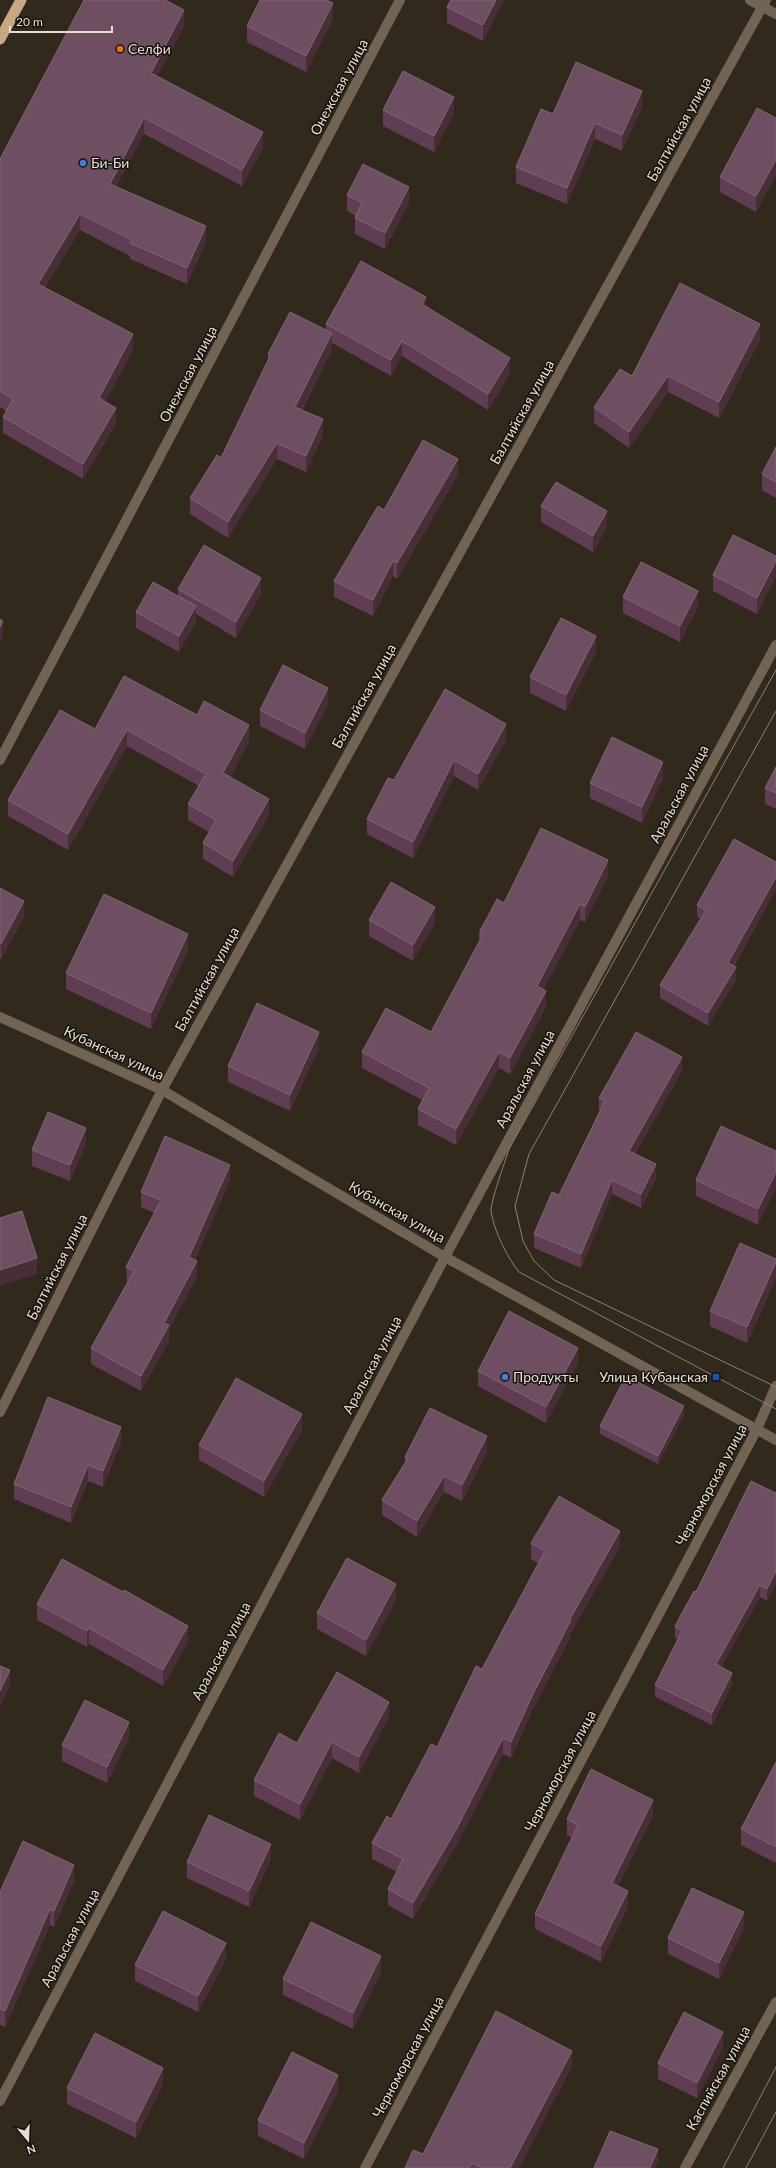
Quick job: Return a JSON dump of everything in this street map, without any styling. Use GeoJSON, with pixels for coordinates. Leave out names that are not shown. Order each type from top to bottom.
{"type":"FeatureCollection","features":[{"type":"Feature","properties":{"kind":"highway"},"geometry":{"type":"LineString","coordinates":[[0,39],[21,0]]}},
{"type":"Feature","properties":{"kind":"street","name":"Онежская улица"},"geometry":{"type":"LineString","coordinates":[[0,760],[400,0]]}},
{"type":"Feature","properties":{"kind":"street"},"geometry":{"type":"LineString","coordinates":[[750,0],[765,3],[776,14]]}},
{"type":"Feature","properties":{"kind":"street","name":"Балтийская улица"},"geometry":{"type":"LineString","coordinates":[[0,1412],[162,1090],[765,3]]}},
{"type":"Feature","properties":{"kind":"street","name":"Аральская улица"},"geometry":{"type":"LineString","coordinates":[[0,2101],[445,1257],[776,645]]}},
{"type":"Feature","properties":{"kind":"street","name":"Кубанская улица"},"geometry":{"type":"LineString","coordinates":[[0,1017],[162,1090],[445,1257],[756,1431],[776,1440]]}},
{"type":"Feature","properties":{"kind":"street","name":"Черноморская улица"},"geometry":{"type":"LineString","coordinates":[[365,2168],[756,1431],[776,1386]]}},
{"type":"Feature","properties":{"kind":"street","name":"Каспийская улица"},"geometry":{"type":"LineString","coordinates":[[684,2168],[776,2002]]}},
{"type":"Feature","properties":{"kind":"building"},"geometry":{"type":"Polygon","coordinates":[[[84,0],[165,0],[184,10],[151,73],[263,132],[242,170],[144,118],[110,184],[206,226],[187,268],[130,243],[132,240],[80,214],[38,284],[133,334],[99,398],[116,408],[83,464],[3,417],[13,399],[0,391],[0,159],[84,0]]]}},
{"type":"Feature","properties":{"kind":"building"},"geometry":{"type":"Polygon","coordinates":[[[260,0],[326,0],[333,3],[306,56],[247,26],[260,0]]]}},
{"type":"Feature","properties":{"kind":"building"},"geometry":{"type":"Polygon","coordinates":[[[451,0],[496,0],[483,25],[447,7],[451,0]]]}},
{"type":"Feature","properties":{"kind":"building"},"geometry":{"type":"Polygon","coordinates":[[[576,62],[642,91],[622,135],[595,123],[567,188],[516,167],[541,109],[553,114],[576,62]]]}},
{"type":"Feature","properties":{"kind":"building"},"geometry":{"type":"Polygon","coordinates":[[[403,71],[454,97],[434,136],[383,110],[403,71]]]}},
{"type":"Feature","properties":{"kind":"building"},"geometry":{"type":"Polygon","coordinates":[[[757,108],[776,118],[776,160],[756,196],[720,177],[757,108]]]}},
{"type":"Feature","properties":{"kind":"building"},"geometry":{"type":"Polygon","coordinates":[[[363,164],[409,187],[385,233],[355,218],[362,203],[347,195],[363,164]]]}},
{"type":"Feature","properties":{"kind":"building"},"geometry":{"type":"Polygon","coordinates":[[[361,261],[426,297],[422,304],[510,358],[488,394],[402,341],[391,360],[326,324],[361,261]]]}},
{"type":"Feature","properties":{"kind":"building"},"geometry":{"type":"Polygon","coordinates":[[[680,283],[760,324],[719,402],[668,376],[629,432],[594,407],[620,369],[632,376],[680,283]]]}},
{"type":"Feature","properties":{"kind":"building"},"geometry":{"type":"Polygon","coordinates":[[[290,312],[332,333],[295,407],[323,419],[306,456],[277,443],[228,522],[190,498],[217,455],[221,458],[270,356],[268,354],[290,312]]]}},
{"type":"Feature","properties":{"kind":"building"},"geometry":{"type":"Polygon","coordinates":[[[423,440],[458,459],[397,563],[393,561],[373,600],[334,581],[378,506],[384,510],[423,440]]]}},
{"type":"Feature","properties":{"kind":"building"},"geometry":{"type":"Polygon","coordinates":[[[776,447],[776,482],[762,474],[776,447]]]}},
{"type":"Feature","properties":{"kind":"building"},"geometry":{"type":"Polygon","coordinates":[[[556,482],[607,511],[593,536],[541,506],[556,482]]]}},
{"type":"Feature","properties":{"kind":"building"},"geometry":{"type":"Polygon","coordinates":[[[733,535],[776,556],[776,561],[757,598],[713,575],[733,535]]]}},
{"type":"Feature","properties":{"kind":"building"},"geometry":{"type":"Polygon","coordinates":[[[204,545],[261,578],[236,622],[178,589],[204,545]]]}},
{"type":"Feature","properties":{"kind":"building"},"geometry":{"type":"Polygon","coordinates":[[[641,562],[698,591],[680,626],[623,597],[641,562]]]}},
{"type":"Feature","properties":{"kind":"building"},"geometry":{"type":"Polygon","coordinates":[[[153,582],[196,606],[179,636],[136,612],[153,582]]]}},
{"type":"Feature","properties":{"kind":"building"},"geometry":{"type":"Polygon","coordinates":[[[561,618],[596,636],[566,695],[530,677],[561,618]]]}},
{"type":"Feature","properties":{"kind":"building"},"geometry":{"type":"Polygon","coordinates":[[[0,619],[3,621],[0,627],[0,619]]]}},
{"type":"Feature","properties":{"kind":"building"},"geometry":{"type":"Polygon","coordinates":[[[283,665],[328,688],[305,733],[260,710],[283,665]]]}},
{"type":"Feature","properties":{"kind":"building"},"geometry":{"type":"Polygon","coordinates":[[[124,676],[197,715],[204,701],[249,725],[223,773],[269,799],[233,861],[203,843],[216,820],[188,804],[206,774],[127,730],[68,834],[8,800],[60,710],[95,729],[124,676]]]}},
{"type":"Feature","properties":{"kind":"building"},"geometry":{"type":"Polygon","coordinates":[[[445,689],[506,724],[478,774],[454,760],[413,842],[367,819],[388,778],[394,780],[445,689]]]}},
{"type":"Feature","properties":{"kind":"building"},"geometry":{"type":"Polygon","coordinates":[[[612,737],[663,762],[642,807],[590,783],[612,737]]]}},
{"type":"Feature","properties":{"kind":"building"},"geometry":{"type":"Polygon","coordinates":[[[776,767],[776,793],[765,788],[776,767]]]}},
{"type":"Feature","properties":{"kind":"building"},"geometry":{"type":"Polygon","coordinates":[[[541,828],[608,860],[585,907],[580,904],[537,986],[546,991],[510,1058],[499,1052],[456,1129],[418,1109],[429,1088],[362,1052],[386,1008],[431,1032],[480,940],[480,931],[497,899],[504,903],[541,828]]]}},
{"type":"Feature","properties":{"kind":"building"},"geometry":{"type":"Polygon","coordinates":[[[734,839],[776,862],[776,877],[728,963],[736,967],[708,1013],[660,985],[706,910],[697,905],[734,839]]]}},
{"type":"Feature","properties":{"kind":"building"},"geometry":{"type":"Polygon","coordinates":[[[391,882],[435,907],[413,945],[369,920],[391,882]]]}},
{"type":"Feature","properties":{"kind":"building"},"geometry":{"type":"Polygon","coordinates":[[[0,888],[24,901],[1,944],[0,943],[0,888]]]}},
{"type":"Feature","properties":{"kind":"building"},"geometry":{"type":"Polygon","coordinates":[[[104,894],[188,934],[151,1013],[66,973],[104,894]]]}},
{"type":"Feature","properties":{"kind":"building"},"geometry":{"type":"Polygon","coordinates":[[[257,1003],[319,1032],[290,1095],[228,1066],[257,1003]]]}},
{"type":"Feature","properties":{"kind":"building"},"geometry":{"type":"Polygon","coordinates":[[[636,1032],[682,1057],[629,1151],[656,1164],[641,1194],[612,1180],[581,1254],[534,1234],[552,1192],[559,1195],[605,1101],[599,1098],[636,1032]]]}},
{"type":"Feature","properties":{"kind":"building"},"geometry":{"type":"Polygon","coordinates":[[[48,1112],[86,1128],[70,1165],[32,1150],[48,1112]]]}},
{"type":"Feature","properties":{"kind":"building"},"geometry":{"type":"Polygon","coordinates":[[[721,1126],[776,1151],[776,1172],[758,1209],[696,1180],[721,1126]]]}},
{"type":"Feature","properties":{"kind":"building"},"geometry":{"type":"Polygon","coordinates":[[[165,1136],[230,1165],[189,1257],[197,1261],[164,1323],[169,1325],[141,1376],[91,1348],[134,1271],[126,1267],[161,1200],[141,1192],[165,1136]]]}},
{"type":"Feature","properties":{"kind":"building"},"geometry":{"type":"Polygon","coordinates":[[[22,1211],[37,1258],[0,1270],[0,1218],[22,1211]]]}},
{"type":"Feature","properties":{"kind":"building"},"geometry":{"type":"Polygon","coordinates":[[[740,1243],[776,1259],[747,1327],[710,1311],[740,1243]]]}},
{"type":"Feature","properties":{"kind":"building"},"geometry":{"type":"Polygon","coordinates":[[[509,1311],[578,1348],[546,1407],[478,1371],[509,1311]]]}},
{"type":"Feature","properties":{"kind":"building"},"geometry":{"type":"Polygon","coordinates":[[[626,1376],[684,1406],[658,1456],[600,1426],[626,1376]]]}},
{"type":"Feature","properties":{"kind":"building"},"geometry":{"type":"Polygon","coordinates":[[[236,1378],[302,1414],[264,1481],[199,1445],[236,1378]]]}},
{"type":"Feature","properties":{"kind":"building"},"geometry":{"type":"Polygon","coordinates":[[[48,1397],[121,1427],[103,1471],[88,1465],[71,1507],[14,1484],[48,1397]]]}},
{"type":"Feature","properties":{"kind":"building"},"geometry":{"type":"Polygon","coordinates":[[[430,1408],[487,1436],[462,1485],[444,1476],[417,1521],[382,1500],[408,1458],[405,1457],[430,1408]]]}},
{"type":"Feature","properties":{"kind":"building"},"geometry":{"type":"Polygon","coordinates":[[[751,1481],[776,1493],[776,1571],[767,1589],[760,1585],[716,1664],[732,1673],[712,1713],[655,1685],[682,1631],[675,1626],[694,1591],[696,1592],[751,1481]]]}},
{"type":"Feature","properties":{"kind":"building"},"geometry":{"type":"Polygon","coordinates":[[[559,1496],[620,1531],[570,1619],[571,1620],[533,1694],[511,1742],[503,1738],[457,1828],[413,1903],[388,1889],[403,1859],[372,1843],[387,1816],[391,1819],[431,1744],[437,1747],[476,1666],[482,1669],[545,1551],[531,1543],[559,1496]]]}},
{"type":"Feature","properties":{"kind":"building"},"geometry":{"type":"Polygon","coordinates":[[[347,1558],[396,1584],[366,1640],[317,1613],[347,1558]]]}},
{"type":"Feature","properties":{"kind":"building"},"geometry":{"type":"Polygon","coordinates":[[[62,1559],[123,1592],[124,1590],[188,1626],[163,1670],[89,1628],[87,1631],[37,1604],[62,1559]]]}},
{"type":"Feature","properties":{"kind":"building"},"geometry":{"type":"Polygon","coordinates":[[[0,1666],[10,1670],[0,1691],[0,1666]]]}},
{"type":"Feature","properties":{"kind":"building"},"geometry":{"type":"Polygon","coordinates":[[[337,1672],[389,1702],[359,1757],[332,1742],[300,1804],[254,1780],[279,1733],[297,1743],[337,1672]]]}},
{"type":"Feature","properties":{"kind":"building"},"geometry":{"type":"Polygon","coordinates":[[[85,1700],[129,1722],[107,1767],[62,1745],[85,1700]]]}},
{"type":"Feature","properties":{"kind":"building"},"geometry":{"type":"Polygon","coordinates":[[[776,1762],[776,1847],[741,1829],[776,1762]]]}},
{"type":"Feature","properties":{"kind":"building"},"geometry":{"type":"Polygon","coordinates":[[[591,1769],[653,1800],[612,1883],[628,1891],[601,1946],[535,1914],[578,1825],[567,1819],[591,1769]]]}},
{"type":"Feature","properties":{"kind":"building"},"geometry":{"type":"Polygon","coordinates":[[[209,1815],[271,1844],[249,1891],[187,1862],[209,1815]]]}},
{"type":"Feature","properties":{"kind":"building"},"geometry":{"type":"Polygon","coordinates":[[[23,1841],[74,1865],[54,1911],[50,1909],[5,2011],[0,2009],[0,1892],[23,1841]]]}},
{"type":"Feature","properties":{"kind":"building"},"geometry":{"type":"Polygon","coordinates":[[[692,1888],[744,1912],[719,1963],[668,1938],[692,1888]]]}},
{"type":"Feature","properties":{"kind":"building"},"geometry":{"type":"Polygon","coordinates":[[[163,1911],[226,1943],[198,1996],[135,1965],[163,1911]]]}},
{"type":"Feature","properties":{"kind":"building"},"geometry":{"type":"Polygon","coordinates":[[[311,1922],[381,1956],[353,2013],[283,1979],[311,1922]]]}},
{"type":"Feature","properties":{"kind":"building"},"geometry":{"type":"Polygon","coordinates":[[[496,2011],[572,2051],[510,2168],[482,2168],[472,2163],[469,2168],[405,2168],[413,2150],[423,2154],[496,2011]]]}},
{"type":"Feature","properties":{"kind":"building"},"geometry":{"type":"Polygon","coordinates":[[[684,2012],[723,2032],[697,2083],[658,2063],[684,2012]]]}},
{"type":"Feature","properties":{"kind":"building"},"geometry":{"type":"Polygon","coordinates":[[[95,2033],[163,2068],[136,2122],[67,2088],[95,2033]]]}},
{"type":"Feature","properties":{"kind":"building"},"geometry":{"type":"Polygon","coordinates":[[[292,2052],[338,2075],[304,2143],[258,2120],[292,2052]]]}},
{"type":"Feature","properties":{"kind":"building"},"geometry":{"type":"Polygon","coordinates":[[[610,2131],[658,2149],[650,2168],[594,2168],[610,2131]]]}},
{"type":"Feature","properties":{"kind":"tram line"},"geometry":{"type":"LineString","coordinates":[[776,670],[509,1149],[491,1206],[495,1227],[510,1259],[519,1272],[776,1409]]}},
{"type":"Feature","properties":{"kind":"tram line"},"geometry":{"type":"LineString","coordinates":[[776,711],[529,1154],[515,1206],[523,1241],[534,1261],[554,1280],[776,1387]]}},
{"type":"Feature","properties":{"kind":"tram line"},"geometry":{"type":"LineString","coordinates":[[723,2168],[776,2067]]}},
{"type":"Feature","properties":{"kind":"tram line"},"geometry":{"type":"LineString","coordinates":[[746,2168],[776,2112]]}},
{"type":"Feature","properties":{"kind":"place","name":"Селфи"},"geometry":{"type":"Point","coordinates":[120,49]}},
{"type":"Feature","properties":{"kind":"place","name":"Би-Би"},"geometry":{"type":"Point","coordinates":[83,163]}},
{"type":"Feature","properties":{"kind":"place","name":"Продукты"},"geometry":{"type":"Point","coordinates":[505,1377]}},
{"type":"Feature","properties":{"kind":"place","name":"Улица Кубанская"},"geometry":{"type":"Point","coordinates":[716,1377]}}]}
